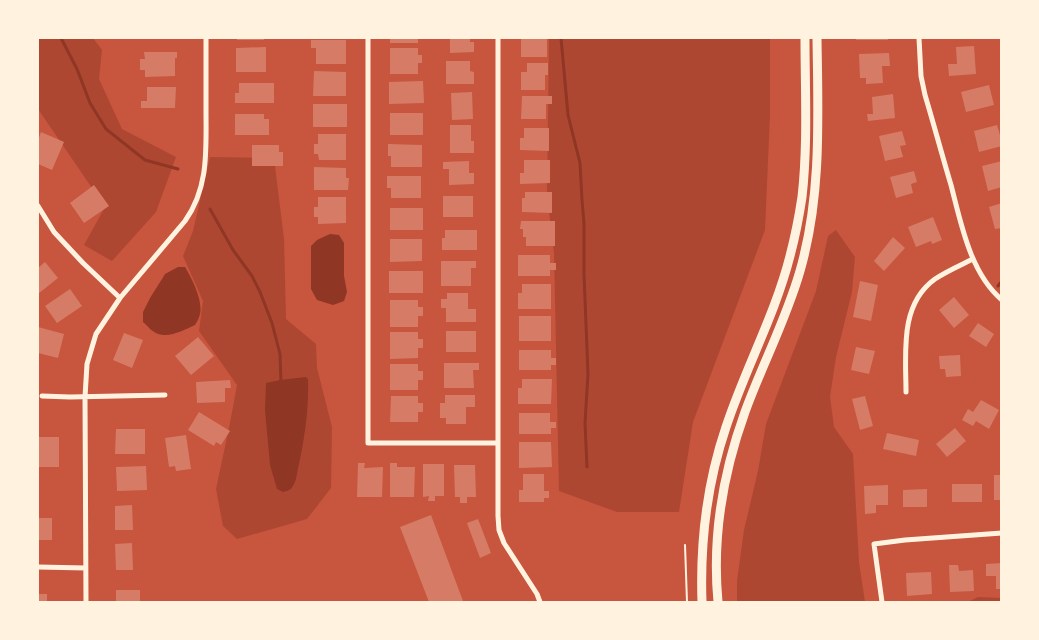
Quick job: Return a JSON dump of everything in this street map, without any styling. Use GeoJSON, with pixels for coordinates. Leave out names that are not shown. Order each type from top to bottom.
{"type":"FeatureCollection","features":[{"type":"Feature","properties":{"kind":"highway"},"geometry":{"type":"LineString","coordinates":[[702,602],[704,531],[714,467],[734,402],[781,286],[797,224],[802,196],[805,38]]}},
{"type":"Feature","properties":{"kind":"highway"},"geometry":{"type":"LineString","coordinates":[[718,602],[716,586],[718,532],[730,459],[746,411],[800,271],[811,224],[818,162],[818,38]]}},
{"type":"Feature","properties":{"kind":"street"},"geometry":{"type":"LineString","coordinates":[[86,602],[85,397],[87,364],[96,334],[120,298],[185,222],[202,187],[206,152],[206,38]]}},
{"type":"Feature","properties":{"kind":"street"},"geometry":{"type":"LineString","coordinates":[[368,38],[368,443],[498,443]]}},
{"type":"Feature","properties":{"kind":"street"},"geometry":{"type":"LineString","coordinates":[[498,38],[499,530],[504,543],[537,594],[540,602]]}},
{"type":"Feature","properties":{"kind":"street"},"geometry":{"type":"LineString","coordinates":[[920,38],[921,76],[963,228],[973,259],[986,281],[1002,300]]}},
{"type":"Feature","properties":{"kind":"street"},"geometry":{"type":"LineString","coordinates":[[38,206],[54,232],[120,298]]}},
{"type":"Feature","properties":{"kind":"street"},"geometry":{"type":"LineString","coordinates":[[906,392],[907,328],[915,303],[920,294],[937,278],[973,259]]}},
{"type":"Feature","properties":{"kind":"street"},"geometry":{"type":"LineString","coordinates":[[42,396],[164,396]]}},
{"type":"Feature","properties":{"kind":"street"},"geometry":{"type":"LineString","coordinates":[[882,602],[874,544],[940,537],[1002,534]]}},
{"type":"Feature","properties":{"kind":"street"},"geometry":{"type":"LineString","coordinates":[[38,567],[86,568]]}},
{"type":"Feature","properties":{"kind":"path"},"geometry":{"type":"LineString","coordinates":[[685,545],[686,602]]}},
{"type":"Feature","properties":{"kind":"shaded area"},"geometry":{"type":"Polygon","coordinates":[[[38,38],[93,38],[102,50],[99,79],[122,129],[176,157],[156,212],[112,261],[84,245],[105,207],[38,109],[38,38]]]}},
{"type":"Feature","properties":{"kind":"shaded area"},"geometry":{"type":"Polygon","coordinates":[[[549,38],[770,38],[770,115],[765,230],[693,422],[679,512],[617,512],[559,491],[554,253],[547,195],[549,38]]]}},
{"type":"Feature","properties":{"kind":"shaded area"},"geometry":{"type":"Polygon","coordinates":[[[210,157],[274,158],[284,239],[286,319],[316,344],[317,368],[332,427],[331,488],[307,519],[237,539],[223,526],[216,489],[237,385],[199,331],[203,301],[183,256],[193,231],[210,157]]]}},
{"type":"Feature","properties":{"kind":"shaded area"},"geometry":{"type":"Polygon","coordinates":[[[836,230],[855,257],[852,292],[836,357],[830,397],[834,427],[853,454],[859,562],[865,602],[737,602],[737,581],[744,530],[758,471],[766,424],[816,291],[828,236],[836,230]]]}},
{"type":"Feature","properties":{"kind":"shaded area"},"geometry":{"type":"Polygon","coordinates":[[[330,234],[339,235],[344,243],[344,276],[347,292],[344,301],[333,305],[317,300],[311,289],[311,246],[317,240],[330,234]]]}},
{"type":"Feature","properties":{"kind":"shaded area"},"geometry":{"type":"Polygon","coordinates":[[[178,267],[185,267],[194,283],[200,302],[200,314],[195,325],[176,333],[161,335],[152,331],[143,322],[143,312],[165,274],[178,267]]]}},
{"type":"Feature","properties":{"kind":"shaded area"},"geometry":{"type":"Polygon","coordinates":[[[306,377],[308,379],[308,401],[306,422],[296,478],[292,487],[283,492],[277,489],[270,465],[265,410],[266,383],[306,377]]]}},
{"type":"Feature","properties":{"kind":"shaded area"},"geometry":{"type":"Polygon","coordinates":[[[978,597],[1001,598],[1001,602],[968,602],[978,597]]]}},
{"type":"Feature","properties":{"kind":"building"},"geometry":{"type":"Polygon","coordinates":[[[237,38],[264,38],[264,40],[237,40],[237,38]]]}},
{"type":"Feature","properties":{"kind":"building"},"geometry":{"type":"Polygon","coordinates":[[[390,38],[418,38],[418,43],[390,43],[390,38]]]}},
{"type":"Feature","properties":{"kind":"building"},"geometry":{"type":"Polygon","coordinates":[[[450,38],[470,38],[470,42],[474,42],[474,52],[450,53],[450,38]]]}},
{"type":"Feature","properties":{"kind":"building"},"geometry":{"type":"Polygon","coordinates":[[[521,38],[547,38],[547,57],[521,57],[521,38]]]}},
{"type":"Feature","properties":{"kind":"building"},"geometry":{"type":"Polygon","coordinates":[[[856,38],[888,38],[888,40],[856,40],[856,38]]]}},
{"type":"Feature","properties":{"kind":"building"},"geometry":{"type":"Polygon","coordinates":[[[311,40],[346,40],[346,64],[316,64],[316,48],[311,48],[311,40]]]}},
{"type":"Feature","properties":{"kind":"building"},"geometry":{"type":"Polygon","coordinates":[[[974,46],[976,74],[949,76],[948,64],[957,64],[956,47],[974,46]]]}},
{"type":"Feature","properties":{"kind":"building"},"geometry":{"type":"Polygon","coordinates":[[[266,47],[266,72],[236,72],[236,48],[266,47]]]}},
{"type":"Feature","properties":{"kind":"building"},"geometry":{"type":"Polygon","coordinates":[[[390,48],[418,48],[418,55],[422,55],[422,63],[418,63],[418,74],[390,74],[390,48]]]}},
{"type":"Feature","properties":{"kind":"building"},"geometry":{"type":"Polygon","coordinates":[[[144,52],[177,52],[175,76],[145,77],[145,70],[140,70],[140,59],[145,59],[144,52]]]}},
{"type":"Feature","properties":{"kind":"building"},"geometry":{"type":"Polygon","coordinates":[[[889,53],[890,66],[882,66],[883,83],[866,84],[866,78],[860,78],[859,54],[889,53]]]}},
{"type":"Feature","properties":{"kind":"building"},"geometry":{"type":"Polygon","coordinates":[[[446,61],[470,61],[470,71],[474,72],[474,84],[446,84],[446,61]]]}},
{"type":"Feature","properties":{"kind":"building"},"geometry":{"type":"Polygon","coordinates":[[[527,63],[548,63],[548,75],[545,75],[545,90],[521,90],[521,72],[527,72],[527,63]]]}},
{"type":"Feature","properties":{"kind":"building"},"geometry":{"type":"Polygon","coordinates":[[[314,71],[346,72],[346,96],[313,96],[314,71]]]}},
{"type":"Feature","properties":{"kind":"building"},"geometry":{"type":"Polygon","coordinates":[[[423,81],[424,103],[389,104],[389,82],[423,81]]]}},
{"type":"Feature","properties":{"kind":"building"},"geometry":{"type":"Polygon","coordinates":[[[239,83],[274,83],[274,103],[235,103],[235,93],[239,93],[239,83]]]}},
{"type":"Feature","properties":{"kind":"building"},"geometry":{"type":"Polygon","coordinates":[[[989,85],[994,105],[966,112],[961,92],[989,85]]]}},
{"type":"Feature","properties":{"kind":"building"},"geometry":{"type":"Polygon","coordinates":[[[147,87],[176,87],[175,108],[141,108],[141,101],[147,101],[147,87]]]}},
{"type":"Feature","properties":{"kind":"building"},"geometry":{"type":"Polygon","coordinates":[[[472,92],[473,119],[452,120],[451,93],[472,92]]]}},
{"type":"Feature","properties":{"kind":"building"},"geometry":{"type":"Polygon","coordinates":[[[893,94],[895,118],[868,121],[867,114],[873,114],[872,97],[893,94]]]}},
{"type":"Feature","properties":{"kind":"building"},"geometry":{"type":"Polygon","coordinates":[[[522,96],[552,96],[552,104],[546,104],[546,119],[521,119],[522,96]]]}},
{"type":"Feature","properties":{"kind":"building"},"geometry":{"type":"Polygon","coordinates":[[[313,104],[347,104],[347,127],[313,127],[313,104]]]}},
{"type":"Feature","properties":{"kind":"building"},"geometry":{"type":"Polygon","coordinates":[[[390,113],[423,113],[423,135],[390,135],[390,113]]]}},
{"type":"Feature","properties":{"kind":"building"},"geometry":{"type":"Polygon","coordinates":[[[235,114],[264,114],[264,119],[269,119],[269,135],[235,135],[235,114]]]}},
{"type":"Feature","properties":{"kind":"building"},"geometry":{"type":"Polygon","coordinates":[[[450,125],[471,125],[471,141],[474,141],[474,153],[450,153],[450,125]]]}},
{"type":"Feature","properties":{"kind":"building"},"geometry":{"type":"Polygon","coordinates":[[[997,125],[1002,146],[979,152],[974,131],[997,125]]]}},
{"type":"Feature","properties":{"kind":"building"},"geometry":{"type":"Polygon","coordinates":[[[524,128],[549,128],[549,151],[520,150],[520,138],[524,138],[524,128]]]}},
{"type":"Feature","properties":{"kind":"building"},"geometry":{"type":"Polygon","coordinates":[[[902,131],[906,145],[900,146],[903,157],[885,161],[879,136],[902,131]]]}},
{"type":"Feature","properties":{"kind":"building"},"geometry":{"type":"Polygon","coordinates":[[[41,132],[64,142],[52,170],[38,164],[38,140],[41,132]]]}},
{"type":"Feature","properties":{"kind":"building"},"geometry":{"type":"Polygon","coordinates":[[[318,134],[346,134],[346,160],[319,160],[318,154],[314,154],[314,144],[318,144],[318,134]]]}},
{"type":"Feature","properties":{"kind":"building"},"geometry":{"type":"Polygon","coordinates":[[[388,144],[422,145],[422,167],[391,167],[391,156],[388,156],[388,144]]]}},
{"type":"Feature","properties":{"kind":"building"},"geometry":{"type":"Polygon","coordinates":[[[252,145],[279,145],[279,152],[283,152],[283,166],[252,166],[252,145]]]}},
{"type":"Feature","properties":{"kind":"building"},"geometry":{"type":"Polygon","coordinates":[[[524,160],[550,160],[550,183],[520,184],[520,173],[524,173],[524,160]]]}},
{"type":"Feature","properties":{"kind":"building"},"geometry":{"type":"Polygon","coordinates":[[[469,161],[469,173],[474,173],[474,184],[449,185],[449,169],[443,169],[443,162],[469,161]]]}},
{"type":"Feature","properties":{"kind":"building"},"geometry":{"type":"Polygon","coordinates":[[[1002,161],[1002,187],[988,191],[982,166],[1002,161]]]}},
{"type":"Feature","properties":{"kind":"building"},"geometry":{"type":"Polygon","coordinates":[[[314,167],[346,168],[346,178],[349,178],[348,190],[314,190],[314,167]]]}},
{"type":"Feature","properties":{"kind":"building"},"geometry":{"type":"Polygon","coordinates":[[[914,171],[917,182],[911,184],[913,193],[896,198],[890,177],[914,171]]]}},
{"type":"Feature","properties":{"kind":"building"},"geometry":{"type":"Polygon","coordinates":[[[387,176],[421,176],[421,198],[391,198],[391,188],[387,188],[387,176]]]}},
{"type":"Feature","properties":{"kind":"building"},"geometry":{"type":"Polygon","coordinates":[[[94,185],[109,206],[84,223],[70,203],[94,185]]]}},
{"type":"Feature","properties":{"kind":"building"},"geometry":{"type":"Polygon","coordinates":[[[525,192],[552,192],[552,213],[522,212],[522,198],[525,198],[525,192]]]}},
{"type":"Feature","properties":{"kind":"building"},"geometry":{"type":"Polygon","coordinates":[[[443,196],[473,196],[473,217],[443,217],[443,196]]]}},
{"type":"Feature","properties":{"kind":"building"},"geometry":{"type":"Polygon","coordinates":[[[318,197],[346,197],[346,223],[318,224],[318,217],[314,217],[314,207],[318,207],[318,197]]]}},
{"type":"Feature","properties":{"kind":"building"},"geometry":{"type":"Polygon","coordinates":[[[1002,203],[1002,228],[995,229],[989,207],[1002,203]]]}},
{"type":"Feature","properties":{"kind":"building"},"geometry":{"type":"Polygon","coordinates":[[[390,208],[423,208],[423,230],[390,230],[390,208]]]}},
{"type":"Feature","properties":{"kind":"building"},"geometry":{"type":"Polygon","coordinates":[[[933,217],[942,240],[932,244],[931,241],[916,247],[908,227],[933,217]]]}},
{"type":"Feature","properties":{"kind":"building"},"geometry":{"type":"Polygon","coordinates":[[[521,221],[555,221],[555,246],[526,246],[526,237],[523,237],[523,229],[520,229],[521,221]]]}},
{"type":"Feature","properties":{"kind":"building"},"geometry":{"type":"Polygon","coordinates":[[[445,230],[477,230],[477,250],[442,250],[442,238],[445,238],[445,230]]]}},
{"type":"Feature","properties":{"kind":"building"},"geometry":{"type":"Polygon","coordinates":[[[893,237],[905,248],[884,271],[874,261],[893,237]]]}},
{"type":"Feature","properties":{"kind":"building"},"geometry":{"type":"Polygon","coordinates":[[[390,239],[422,239],[422,261],[390,262],[390,239]]]}},
{"type":"Feature","properties":{"kind":"building"},"geometry":{"type":"Polygon","coordinates":[[[518,255],[550,255],[550,263],[556,263],[556,270],[550,270],[550,276],[518,276],[518,255]]]}},
{"type":"Feature","properties":{"kind":"building"},"geometry":{"type":"Polygon","coordinates":[[[441,261],[476,261],[476,268],[471,268],[471,286],[441,286],[441,261]]]}},
{"type":"Feature","properties":{"kind":"building"},"geometry":{"type":"Polygon","coordinates":[[[45,262],[58,278],[38,294],[38,268],[45,262]]]}},
{"type":"Feature","properties":{"kind":"building"},"geometry":{"type":"Polygon","coordinates":[[[389,271],[423,271],[423,293],[389,293],[389,271]]]}},
{"type":"Feature","properties":{"kind":"building"},"geometry":{"type":"Polygon","coordinates":[[[860,281],[878,285],[871,321],[853,317],[860,281]]]}},
{"type":"Feature","properties":{"kind":"building"},"geometry":{"type":"Polygon","coordinates":[[[522,284],[551,284],[551,309],[518,309],[518,293],[522,293],[522,284]]]}},
{"type":"Feature","properties":{"kind":"building"},"geometry":{"type":"Polygon","coordinates":[[[70,289],[82,306],[57,323],[45,306],[70,289]]]}},
{"type":"Feature","properties":{"kind":"building"},"geometry":{"type":"Polygon","coordinates":[[[447,293],[468,293],[468,309],[476,309],[476,322],[446,322],[446,308],[441,308],[441,299],[447,299],[447,293]]]}},
{"type":"Feature","properties":{"kind":"building"},"geometry":{"type":"Polygon","coordinates":[[[954,297],[969,315],[954,328],[939,310],[954,297]]]}},
{"type":"Feature","properties":{"kind":"building"},"geometry":{"type":"Polygon","coordinates":[[[390,300],[418,300],[418,307],[423,307],[423,316],[418,316],[418,327],[390,327],[390,300]]]}},
{"type":"Feature","properties":{"kind":"building"},"geometry":{"type":"Polygon","coordinates":[[[519,316],[551,316],[551,341],[519,341],[519,316]]]}},
{"type":"Feature","properties":{"kind":"building"},"geometry":{"type":"Polygon","coordinates":[[[978,323],[994,334],[986,347],[969,336],[978,323]]]}},
{"type":"Feature","properties":{"kind":"building"},"geometry":{"type":"Polygon","coordinates":[[[38,327],[64,334],[58,358],[38,353],[38,327]]]}},
{"type":"Feature","properties":{"kind":"building"},"geometry":{"type":"Polygon","coordinates":[[[446,331],[476,331],[476,352],[446,352],[446,331]]]}},
{"type":"Feature","properties":{"kind":"building"},"geometry":{"type":"Polygon","coordinates":[[[390,332],[418,332],[418,339],[423,339],[423,348],[418,348],[418,358],[390,359],[390,332]]]}},
{"type":"Feature","properties":{"kind":"building"},"geometry":{"type":"Polygon","coordinates":[[[124,333],[143,340],[132,368],[113,360],[124,333]]]}},
{"type":"Feature","properties":{"kind":"building"},"geometry":{"type":"Polygon","coordinates":[[[198,337],[214,356],[191,375],[175,356],[198,337]]]}},
{"type":"Feature","properties":{"kind":"building"},"geometry":{"type":"Polygon","coordinates":[[[856,347],[875,351],[869,374],[851,370],[856,347]]]}},
{"type":"Feature","properties":{"kind":"building"},"geometry":{"type":"Polygon","coordinates":[[[519,350],[551,350],[551,358],[556,358],[556,365],[551,365],[551,370],[519,370],[519,350]]]}},
{"type":"Feature","properties":{"kind":"building"},"geometry":{"type":"Polygon","coordinates":[[[960,355],[961,376],[946,377],[945,369],[940,369],[939,356],[960,355]]]}},
{"type":"Feature","properties":{"kind":"building"},"geometry":{"type":"Polygon","coordinates":[[[444,363],[479,363],[479,370],[473,370],[474,388],[444,388],[444,363]]]}},
{"type":"Feature","properties":{"kind":"building"},"geometry":{"type":"Polygon","coordinates":[[[390,364],[418,364],[418,371],[423,371],[423,380],[418,380],[418,390],[390,390],[390,364]]]}},
{"type":"Feature","properties":{"kind":"building"},"geometry":{"type":"Polygon","coordinates":[[[522,379],[552,379],[551,404],[518,404],[518,388],[522,388],[522,379]]]}},
{"type":"Feature","properties":{"kind":"building"},"geometry":{"type":"Polygon","coordinates":[[[230,380],[231,388],[225,388],[225,402],[197,403],[196,382],[230,380]]]}},
{"type":"Feature","properties":{"kind":"building"},"geometry":{"type":"Polygon","coordinates":[[[445,395],[475,395],[475,407],[466,407],[466,424],[446,424],[446,418],[440,418],[440,403],[445,403],[445,395]]]}},
{"type":"Feature","properties":{"kind":"building"},"geometry":{"type":"Polygon","coordinates":[[[391,396],[418,396],[418,403],[423,403],[423,412],[418,412],[418,422],[390,422],[391,396]]]}},
{"type":"Feature","properties":{"kind":"building"},"geometry":{"type":"Polygon","coordinates":[[[865,396],[873,426],[860,430],[852,399],[865,396]]]}},
{"type":"Feature","properties":{"kind":"building"},"geometry":{"type":"Polygon","coordinates":[[[981,400],[999,410],[989,429],[976,421],[973,426],[962,420],[968,409],[973,412],[981,400]]]}},
{"type":"Feature","properties":{"kind":"building"},"geometry":{"type":"Polygon","coordinates":[[[199,412],[230,431],[221,445],[216,442],[214,446],[188,430],[199,412]]]}},
{"type":"Feature","properties":{"kind":"building"},"geometry":{"type":"Polygon","coordinates":[[[519,413],[550,413],[550,422],[556,422],[556,428],[551,428],[551,434],[519,434],[519,413]]]}},
{"type":"Feature","properties":{"kind":"building"},"geometry":{"type":"Polygon","coordinates":[[[955,428],[966,441],[947,457],[936,444],[955,428]]]}},
{"type":"Feature","properties":{"kind":"building"},"geometry":{"type":"Polygon","coordinates":[[[116,429],[145,429],[145,454],[115,454],[116,429]]]}},
{"type":"Feature","properties":{"kind":"building"},"geometry":{"type":"Polygon","coordinates":[[[887,433],[919,440],[916,456],[883,449],[887,433]]]}},
{"type":"Feature","properties":{"kind":"building"},"geometry":{"type":"Polygon","coordinates":[[[186,435],[191,469],[176,471],[175,466],[169,467],[165,438],[186,435]]]}},
{"type":"Feature","properties":{"kind":"building"},"geometry":{"type":"Polygon","coordinates":[[[38,437],[59,437],[59,467],[38,467],[38,437]]]}},
{"type":"Feature","properties":{"kind":"building"},"geometry":{"type":"Polygon","coordinates":[[[519,442],[551,442],[552,467],[519,468],[519,442]]]}},
{"type":"Feature","properties":{"kind":"building"},"geometry":{"type":"Polygon","coordinates":[[[358,463],[365,463],[364,468],[383,467],[382,497],[357,497],[358,463]]]}},
{"type":"Feature","properties":{"kind":"building"},"geometry":{"type":"Polygon","coordinates":[[[390,463],[397,463],[397,467],[415,467],[414,497],[390,497],[390,463]]]}},
{"type":"Feature","properties":{"kind":"building"},"geometry":{"type":"Polygon","coordinates":[[[423,464],[444,464],[444,496],[435,496],[435,501],[428,501],[429,496],[423,497],[423,464]]]}},
{"type":"Feature","properties":{"kind":"building"},"geometry":{"type":"Polygon","coordinates":[[[454,465],[475,465],[476,497],[467,497],[467,503],[460,503],[460,497],[455,497],[454,465]]]}},
{"type":"Feature","properties":{"kind":"building"},"geometry":{"type":"Polygon","coordinates":[[[146,466],[147,490],[117,491],[116,467],[146,466]]]}},
{"type":"Feature","properties":{"kind":"building"},"geometry":{"type":"Polygon","coordinates":[[[523,474],[544,474],[544,491],[549,491],[549,498],[544,498],[544,502],[519,502],[519,490],[523,490],[523,474]]]}},
{"type":"Feature","properties":{"kind":"building"},"geometry":{"type":"Polygon","coordinates":[[[994,475],[1002,475],[1002,500],[994,500],[994,475]]]}},
{"type":"Feature","properties":{"kind":"building"},"geometry":{"type":"Polygon","coordinates":[[[952,484],[982,484],[982,502],[952,502],[952,484]]]}},
{"type":"Feature","properties":{"kind":"building"},"geometry":{"type":"Polygon","coordinates":[[[888,485],[888,505],[876,505],[876,513],[865,514],[864,486],[888,485]]]}},
{"type":"Feature","properties":{"kind":"building"},"geometry":{"type":"Polygon","coordinates":[[[927,489],[927,507],[903,507],[903,490],[927,489]]]}},
{"type":"Feature","properties":{"kind":"building"},"geometry":{"type":"Polygon","coordinates":[[[132,505],[133,530],[115,530],[115,506],[132,505]]]}},
{"type":"Feature","properties":{"kind":"building"},"geometry":{"type":"Polygon","coordinates":[[[431,515],[463,601],[429,602],[400,527],[431,515]]]}},
{"type":"Feature","properties":{"kind":"building"},"geometry":{"type":"Polygon","coordinates":[[[38,518],[52,518],[52,540],[38,540],[38,518]]]}},
{"type":"Feature","properties":{"kind":"building"},"geometry":{"type":"Polygon","coordinates":[[[478,519],[491,553],[480,558],[467,523],[478,519]]]}},
{"type":"Feature","properties":{"kind":"building"},"geometry":{"type":"Polygon","coordinates":[[[132,543],[133,570],[116,570],[115,544],[132,543]]]}},
{"type":"Feature","properties":{"kind":"building"},"geometry":{"type":"Polygon","coordinates":[[[1002,563],[1002,589],[996,589],[996,576],[986,576],[986,564],[1002,563]]]}},
{"type":"Feature","properties":{"kind":"building"},"geometry":{"type":"Polygon","coordinates":[[[949,565],[958,565],[959,571],[973,570],[974,591],[950,592],[949,565]]]}},
{"type":"Feature","properties":{"kind":"building"},"geometry":{"type":"Polygon","coordinates":[[[931,572],[932,594],[907,596],[906,573],[931,572]]]}},
{"type":"Feature","properties":{"kind":"building"},"geometry":{"type":"Polygon","coordinates":[[[116,590],[140,590],[140,602],[116,602],[116,590]]]}},
{"type":"Feature","properties":{"kind":"building"},"geometry":{"type":"Polygon","coordinates":[[[38,594],[47,594],[47,602],[38,602],[38,594]]]}},
{"type":"Feature","properties":{"kind":"waterway"},"geometry":{"type":"LineString","coordinates":[[61,38],[77,69],[90,103],[106,129],[145,160],[178,169]]}},
{"type":"Feature","properties":{"kind":"waterway"},"geometry":{"type":"LineString","coordinates":[[561,38],[568,115],[580,163],[584,224],[588,374],[585,423],[587,467]]}},
{"type":"Feature","properties":{"kind":"waterway"},"geometry":{"type":"LineString","coordinates":[[210,209],[260,292],[272,323],[280,354],[281,383]]}},
{"type":"Feature","properties":{"kind":"waterway"},"geometry":{"type":"LineString","coordinates":[[998,286],[1002,281]]}}]}
